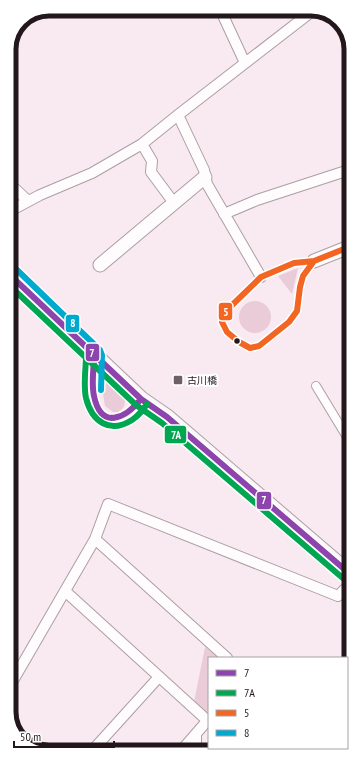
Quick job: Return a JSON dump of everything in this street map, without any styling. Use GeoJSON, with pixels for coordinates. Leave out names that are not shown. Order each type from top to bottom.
{"type":"FeatureCollection","features":[{"type":"Feature","properties":{"kind":"main road"},"geometry":{"type":"LineString","coordinates":[[16,281],[141,399],[167,417],[344,569]]}},
{"type":"Feature","properties":{"kind":"street"},"geometry":{"type":"LineString","coordinates":[[223,16],[245,63]]}},
{"type":"Feature","properties":{"kind":"street"},"geometry":{"type":"LineString","coordinates":[[16,208],[92,173],[142,144],[306,16]]}},
{"type":"Feature","properties":{"kind":"street"},"geometry":{"type":"LineString","coordinates":[[178,115],[204,170],[207,184],[261,277]]}},
{"type":"Feature","properties":{"kind":"street"},"geometry":{"type":"LineString","coordinates":[[142,144],[152,161],[151,172],[174,203]]}},
{"type":"Feature","properties":{"kind":"street"},"geometry":{"type":"LineString","coordinates":[[224,214],[257,200],[344,172]]}},
{"type":"Feature","properties":{"kind":"street"},"geometry":{"type":"LineString","coordinates":[[100,265],[205,177]]}},
{"type":"Feature","properties":{"kind":"street"},"geometry":{"type":"LineString","coordinates":[[16,189],[28,201]]}},
{"type":"Feature","properties":{"kind":"street"},"geometry":{"type":"LineString","coordinates":[[314,261],[344,249]]}},
{"type":"Feature","properties":{"kind":"street"},"geometry":{"type":"LineString","coordinates":[[316,386],[344,432]]}},
{"type":"Feature","properties":{"kind":"street"},"geometry":{"type":"LineString","coordinates":[[16,675],[95,539],[108,504],[338,596],[344,590]]}},
{"type":"Feature","properties":{"kind":"street"},"geometry":{"type":"LineString","coordinates":[[95,539],[225,657]]}},
{"type":"Feature","properties":{"kind":"street"},"geometry":{"type":"LineString","coordinates":[[65,592],[208,722],[186,745]]}},
{"type":"Feature","properties":{"kind":"street"},"geometry":{"type":"LineString","coordinates":[[97,745],[158,678]]}},
{"type":"Feature","properties":{"kind":"street"},"geometry":{"type":"LineString","coordinates":[[196,734],[196,745]]}},
{"type":"Feature","properties":{"kind":"shaded area"},"geometry":{"type":"Polygon","coordinates":[[[298,268],[292,294],[278,276],[298,268]]]}},
{"type":"Feature","properties":{"kind":"shaded area"},"geometry":{"type":"Polygon","coordinates":[[[252,301],[258,301],[267,305],[271,317],[267,329],[258,333],[252,333],[243,329],[239,320],[239,314],[243,305],[252,301]]]}},
{"type":"Feature","properties":{"kind":"shaded area"},"geometry":{"type":"Polygon","coordinates":[[[100,375],[116,387],[124,397],[125,402],[123,407],[118,412],[113,412],[105,406],[100,375]]]}},
{"type":"Feature","properties":{"kind":"shaded area"},"geometry":{"type":"Polygon","coordinates":[[[205,647],[219,657],[208,657],[208,715],[194,702],[205,647]]]}},
{"type":"Feature","properties":{"kind":"transit line","name":"5"},"geometry":{"type":"LineString","coordinates":[[314,261],[344,249]]}},
{"type":"Feature","properties":{"kind":"transit line","name":"5"},"geometry":{"type":"LineString","coordinates":[[314,261],[303,276],[297,311],[289,322],[259,346],[250,348],[239,342],[227,332],[222,322],[226,311],[261,277],[294,263],[314,261]]}},
{"type":"Feature","properties":{"kind":"transit line","name":"8"},"geometry":{"type":"LineString","coordinates":[[16,269],[100,350],[102,355],[101,390]]}},
{"type":"Feature","properties":{"kind":"transit line","name":"7"},"geometry":{"type":"LineString","coordinates":[[16,281],[141,399],[167,417],[344,569]]}},
{"type":"Feature","properties":{"kind":"transit line","name":"7A"},"geometry":{"type":"LineString","coordinates":[[16,292],[136,405],[162,423],[344,579]]}},
{"type":"Feature","properties":{"kind":"transit line","name":"7A"},"geometry":{"type":"LineString","coordinates":[[86,355],[85,393],[89,406],[97,419],[109,426],[124,424],[136,417],[147,404]]}},
{"type":"Feature","properties":{"kind":"transit line","name":"7"},"geometry":{"type":"LineString","coordinates":[[94,355],[93,391],[97,407],[102,414],[114,418],[121,416],[128,412],[141,399]]}},
{"type":"Feature","properties":{"kind":"place","name":"古川橋"},"geometry":{"type":"Point","coordinates":[178,380]}}]}
